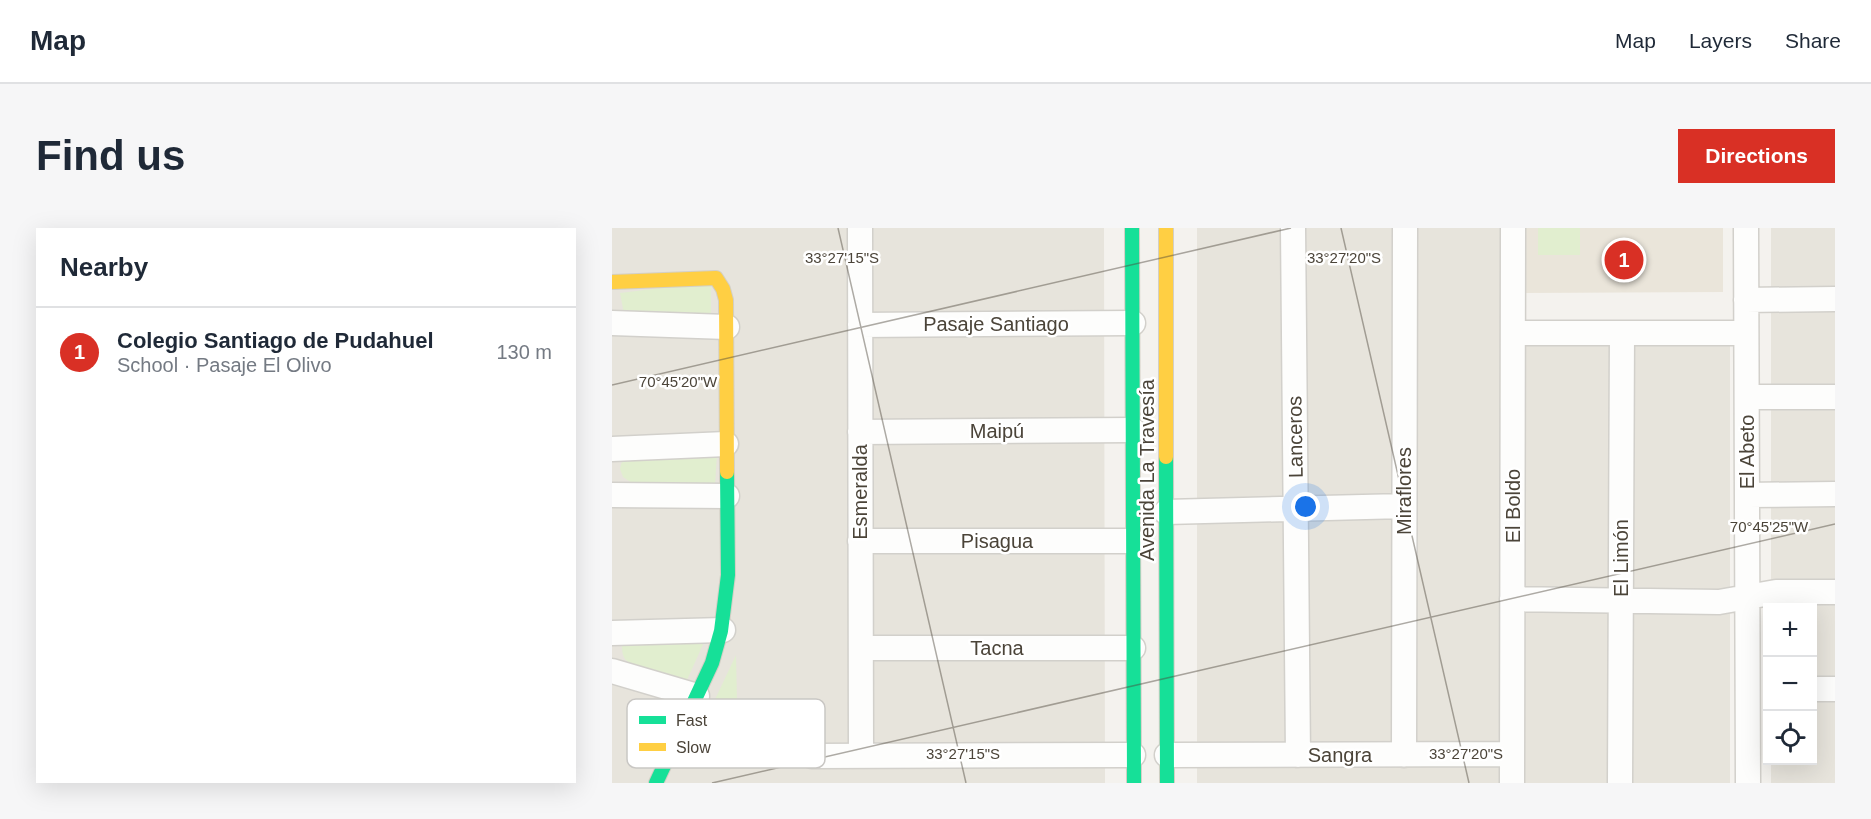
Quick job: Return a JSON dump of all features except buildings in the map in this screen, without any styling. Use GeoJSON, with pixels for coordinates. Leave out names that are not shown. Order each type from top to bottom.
{"type":"FeatureCollection","features":[{"type":"Feature","properties":{"kind":"street","name":"Esmeralda"},"geometry":{"type":"LineString","coordinates":[[860,228],[861,756]]}},
{"type":"Feature","properties":{"kind":"street","name":"Avenida La Travesía"},"geometry":{"type":"LineString","coordinates":[[1132,228],[1134,783]]}},
{"type":"Feature","properties":{"kind":"street","name":"Avenida La Travesía"},"geometry":{"type":"LineString","coordinates":[[1166,228],[1167,783]]}},
{"type":"Feature","properties":{"kind":"street","name":"Lanceros"},"geometry":{"type":"LineString","coordinates":[[1293,228],[1298,755]]}},
{"type":"Feature","properties":{"kind":"street","name":"Miraflores"},"geometry":{"type":"LineString","coordinates":[[1404,755],[1405,228]]}},
{"type":"Feature","properties":{"kind":"street","name":"El Boldo"},"geometry":{"type":"LineString","coordinates":[[1512,783],[1513,228]]}},
{"type":"Feature","properties":{"kind":"street","name":"El Abeto"},"geometry":{"type":"LineString","coordinates":[[1746,228],[1747,597],[1757,689],[1748,783]]}},
{"type":"Feature","properties":{"kind":"street"},"geometry":{"type":"LineString","coordinates":[[612,282],[716,278],[723,289],[726,300],[728,575],[723,630],[712,663],[696,699]]}},
{"type":"Feature","properties":{"kind":"street"},"geometry":{"type":"LineString","coordinates":[[1746,300],[1835,299]]}},
{"type":"Feature","properties":{"kind":"street"},"geometry":{"type":"LineString","coordinates":[[612,323],[727,327]]}},
{"type":"Feature","properties":{"kind":"street","name":"Pasaje Santiago"},"geometry":{"type":"LineString","coordinates":[[860,325],[1133,324]]}},
{"type":"Feature","properties":{"kind":"street"},"geometry":{"type":"LineString","coordinates":[[1513,333],[1746,333]]}},
{"type":"Feature","properties":{"kind":"street","name":"El Limón"},"geometry":{"type":"LineString","coordinates":[[1620,783],[1622,333]]}},
{"type":"Feature","properties":{"kind":"street"},"geometry":{"type":"LineString","coordinates":[[1746,397],[1835,397]]}},
{"type":"Feature","properties":{"kind":"street","name":"Maipú"},"geometry":{"type":"LineString","coordinates":[[860,432],[1133,430]]}},
{"type":"Feature","properties":{"kind":"street"},"geometry":{"type":"LineString","coordinates":[[612,449],[726,444]]}},
{"type":"Feature","properties":{"kind":"street"},"geometry":{"type":"LineString","coordinates":[[1747,495],[1835,494]]}},
{"type":"Feature","properties":{"kind":"street"},"geometry":{"type":"LineString","coordinates":[[612,495],[727,496]]}},
{"type":"Feature","properties":{"kind":"street"},"geometry":{"type":"LineString","coordinates":[[1166,512],[1404,506]]}},
{"type":"Feature","properties":{"kind":"street","name":"Pisagua"},"geometry":{"type":"LineString","coordinates":[[860,541],[1133,541]]}},
{"type":"Feature","properties":{"kind":"street"},"geometry":{"type":"LineString","coordinates":[[1512,599],[1719,602],[1776,592],[1835,592]]}},
{"type":"Feature","properties":{"kind":"street"},"geometry":{"type":"LineString","coordinates":[[612,633],[723,630]]}},
{"type":"Feature","properties":{"kind":"street","name":"Tacna"},"geometry":{"type":"LineString","coordinates":[[861,648],[1133,648]]}},
{"type":"Feature","properties":{"kind":"street"},"geometry":{"type":"LineString","coordinates":[[612,671],[697,696]]}},
{"type":"Feature","properties":{"kind":"street"},"geometry":{"type":"LineString","coordinates":[[1817,689],[1835,689]]}},
{"type":"Feature","properties":{"kind":"street","name":"Sangra"},"geometry":{"type":"LineString","coordinates":[[1167,755],[1512,754]]}},
{"type":"Feature","properties":{"kind":"street"},"geometry":{"type":"LineString","coordinates":[[825,756],[1133,755]]}},
{"type":"Feature","properties":{"kind":"street"},"geometry":{"type":"LineString","coordinates":[[656,783],[663,768]]}},
{"type":"Feature","properties":{"kind":"shaded area"},"geometry":{"type":"Polygon","coordinates":[[[612,228],[1104,228],[1105,783],[612,783],[612,228]]]}},
{"type":"Feature","properties":{"kind":"shaded area"},"geometry":{"type":"Polygon","coordinates":[[[1197,228],[1505,228],[1507,344],[1730,342],[1730,783],[1197,783],[1197,228]]]}},
{"type":"Feature","properties":{"kind":"shaded area"},"geometry":{"type":"Polygon","coordinates":[[[1525,228],[1723,228],[1723,292],[1525,293],[1525,228]]]}},
{"type":"Feature","properties":{"kind":"shaded area"},"geometry":{"type":"Polygon","coordinates":[[[1771,228],[1835,228],[1835,783],[1771,783],[1771,765],[1817,765],[1817,603],[1771,603],[1771,228]]]}},
{"type":"Feature","properties":{"kind":"green space"},"geometry":{"type":"Polygon","coordinates":[[[1538,228],[1580,228],[1580,255],[1538,255],[1538,228]]]}},
{"type":"Feature","properties":{"kind":"green space"},"geometry":{"type":"Polygon","coordinates":[[[711,282],[711,317],[624,314],[620,293],[711,282]]]}},
{"type":"Feature","properties":{"kind":"green space"},"geometry":{"type":"Polygon","coordinates":[[[717,454],[715,485],[635,485],[623,477],[620,469],[625,458],[717,454]]]}},
{"type":"Feature","properties":{"kind":"green space"},"geometry":{"type":"Polygon","coordinates":[[[705,640],[687,680],[644,670],[625,659],[622,652],[622,645],[705,640]]]}},
{"type":"Feature","properties":{"kind":"green space"},"geometry":{"type":"Polygon","coordinates":[[[736,655],[737,699],[715,699],[736,655]]]}},
{"type":"Feature","properties":{"kind":"traffic: fast"},"geometry":{"type":"LineString","coordinates":[[1132,228],[1134,783]]}},
{"type":"Feature","properties":{"kind":"traffic: fast"},"geometry":{"type":"LineString","coordinates":[[1166,457],[1167,783]]}},
{"type":"Feature","properties":{"kind":"traffic: fast"},"geometry":{"type":"LineString","coordinates":[[695,699],[712,663],[721,631],[728,575],[727,472]]}},
{"type":"Feature","properties":{"kind":"traffic: fast"},"geometry":{"type":"LineString","coordinates":[[656,783],[663,768]]}},
{"type":"Feature","properties":{"kind":"traffic: slow"},"geometry":{"type":"LineString","coordinates":[[1166,228],[1166,457]]}},
{"type":"Feature","properties":{"kind":"traffic: slow"},"geometry":{"type":"LineString","coordinates":[[612,282],[716,278],[723,289],[726,300],[727,472]]}},
{"type":"Feature","properties":{"kind":"place","name":"Colegio Santiago de Pudahuel"},"geometry":{"type":"Point","coordinates":[1624,260]}}]}
